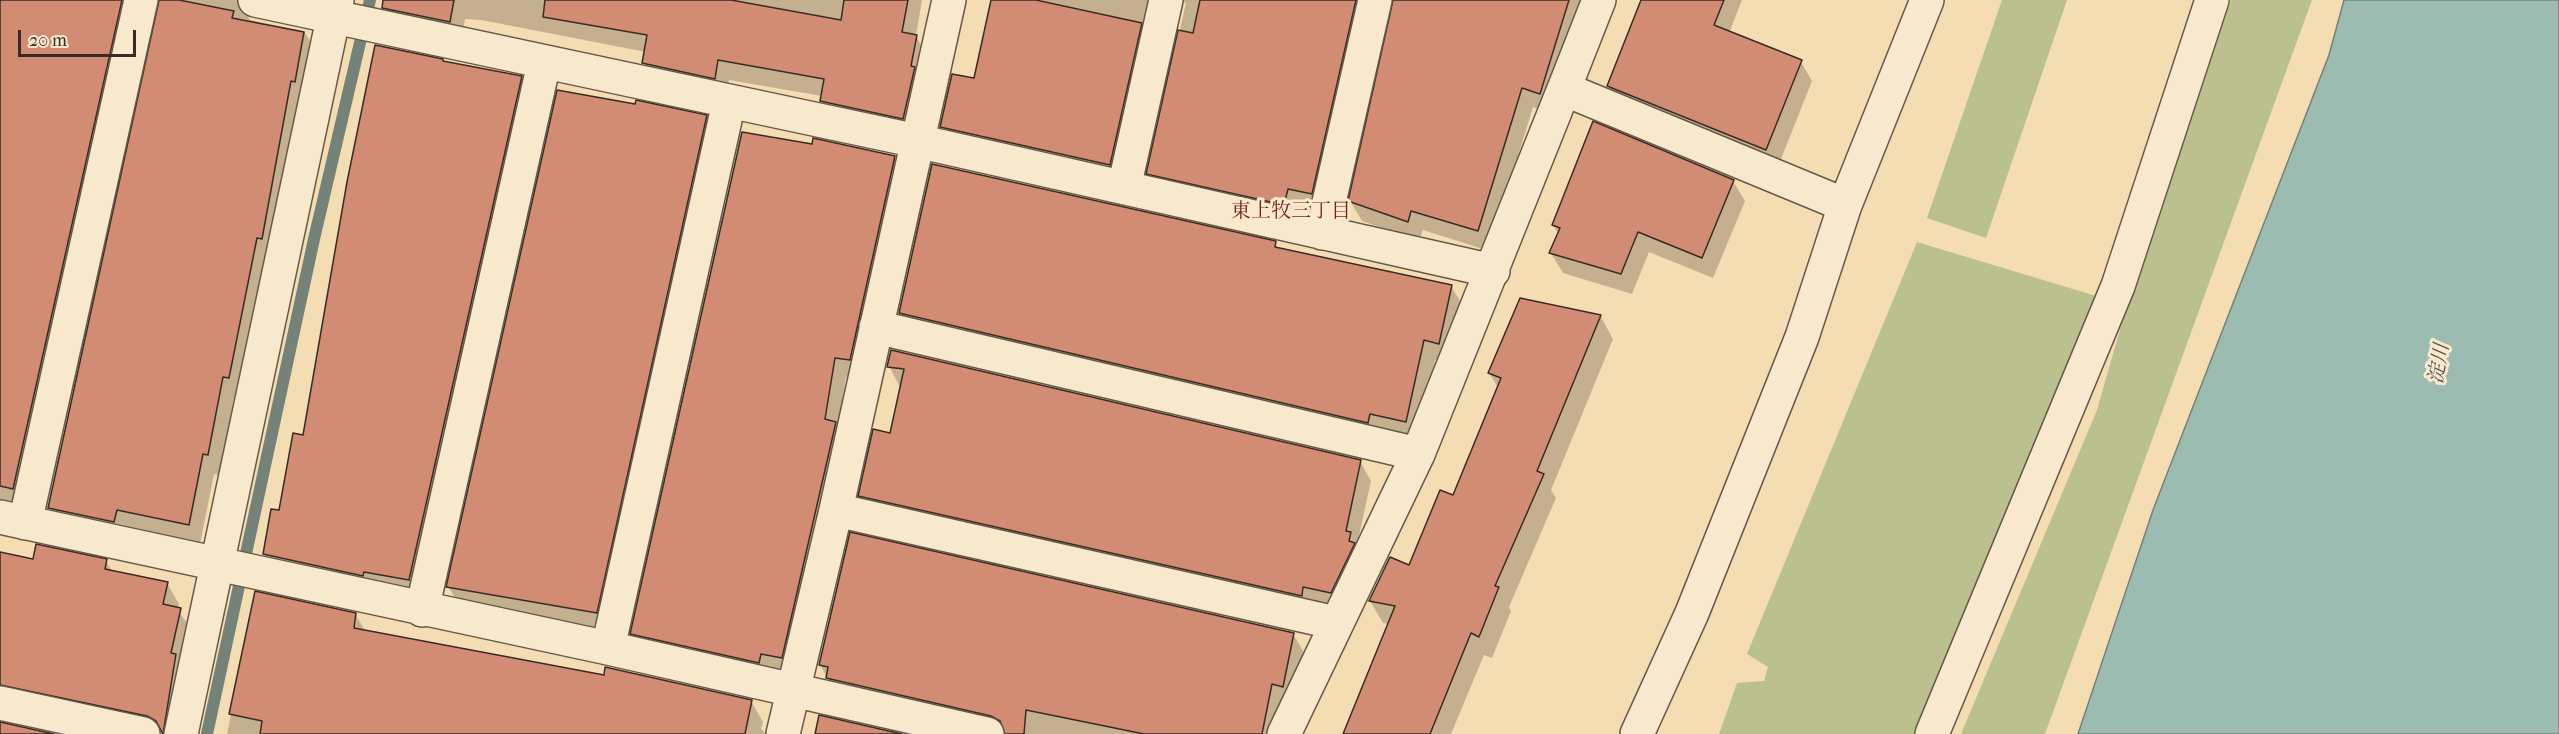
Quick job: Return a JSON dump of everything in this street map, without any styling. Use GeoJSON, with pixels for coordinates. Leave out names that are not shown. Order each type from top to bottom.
{"type":"FeatureCollection","features":[{"type":"Feature","properties":{"kind":"street"},"geometry":{"type":"LineString","coordinates":[[141,0],[13,520],[422,610],[608,648],[987,734]]}},
{"type":"Feature","properties":{"kind":"street"},"geometry":{"type":"LineString","coordinates":[[255,0],[335,8],[544,63],[917,141],[1493,272]]}},
{"type":"Feature","properties":{"kind":"street"},"geometry":{"type":"LineString","coordinates":[[783,734],[836,510],[949,0]]}},
{"type":"Feature","properties":{"kind":"street"},"geometry":{"type":"LineString","coordinates":[[1124,188],[1166,0]]}},
{"type":"Feature","properties":{"kind":"street"},"geometry":{"type":"LineString","coordinates":[[1322,233],[1375,0]]}},
{"type":"Feature","properties":{"kind":"street"},"geometry":{"type":"LineString","coordinates":[[1284,734],[1418,454],[1493,272],[1599,0]]}},
{"type":"Feature","properties":{"kind":"street"},"geometry":{"type":"LineString","coordinates":[[1637,734],[1692,613],[1798,348],[1845,205],[1927,0]]}},
{"type":"Feature","properties":{"kind":"street"},"geometry":{"type":"LineString","coordinates":[[1932,734],[2118,286],[2212,0]]}},
{"type":"Feature","properties":{"kind":"street"},"geometry":{"type":"LineString","coordinates":[[181,734],[335,8]]}},
{"type":"Feature","properties":{"kind":"street"},"geometry":{"type":"LineString","coordinates":[[422,610],[544,63]]}},
{"type":"Feature","properties":{"kind":"street"},"geometry":{"type":"LineString","coordinates":[[1564,89],[1845,205]]}},
{"type":"Feature","properties":{"kind":"street"},"geometry":{"type":"LineString","coordinates":[[608,648],[729,102]]}},
{"type":"Feature","properties":{"kind":"street"},"geometry":{"type":"LineString","coordinates":[[876,327],[1418,454]]}},
{"type":"Feature","properties":{"kind":"street"},"geometry":{"type":"LineString","coordinates":[[836,510],[1336,624]]}},
{"type":"Feature","properties":{"kind":"street"},"geometry":{"type":"LineString","coordinates":[[0,703],[142,734]]}},
{"type":"Feature","properties":{"kind":"green space"},"geometry":{"type":"Polygon","coordinates":[[[2002,0],[2067,0],[1986,238],[1927,218],[2002,0]]]}},
{"type":"Feature","properties":{"kind":"green space"},"geometry":{"type":"Polygon","coordinates":[[[2231,0],[2312,0],[2045,734],[1961,734],[2097,410],[2136,273],[2231,0]]]}},
{"type":"Feature","properties":{"kind":"green space"},"geometry":{"type":"Polygon","coordinates":[[[1917,242],[2096,296],[1921,734],[1719,734],[1737,683],[1764,681],[1768,667],[1747,654],[1917,242]]]}},
{"type":"Feature","properties":{"kind":"water","name":"淀川"},"geometry":{"type":"Polygon","coordinates":[[[2344,0],[2559,0],[2559,734],[2078,734],[2153,510],[2329,55],[2344,0]]]}},
{"type":"Feature","properties":{"kind":"building"},"geometry":{"type":"Polygon","coordinates":[[[0,0],[122,0],[13,489],[0,486],[0,0]]]}},
{"type":"Feature","properties":{"kind":"building"},"geometry":{"type":"Polygon","coordinates":[[[159,0],[179,0],[234,11],[232,18],[304,32],[295,82],[291,81],[262,239],[257,238],[229,378],[223,377],[208,455],[203,454],[189,525],[117,510],[114,522],[48,508],[159,0]]]}},
{"type":"Feature","properties":{"kind":"building"},"geometry":{"type":"Polygon","coordinates":[[[383,0],[454,0],[450,22],[382,8],[383,0]]]}},
{"type":"Feature","properties":{"kind":"building"},"geometry":{"type":"Polygon","coordinates":[[[545,0],[731,0],[841,20],[844,0],[908,0],[902,32],[917,35],[911,66],[915,67],[903,119],[820,101],[824,79],[718,60],[715,79],[642,63],[647,35],[543,17],[545,0]]]}},
{"type":"Feature","properties":{"kind":"building"},"geometry":{"type":"Polygon","coordinates":[[[991,0],[1036,0],[1142,23],[1110,165],[940,127],[952,74],[974,78],[991,0]]]}},
{"type":"Feature","properties":{"kind":"building"},"geometry":{"type":"Polygon","coordinates":[[[1200,0],[1356,0],[1312,194],[1288,189],[1284,205],[1146,174],[1178,30],[1193,33],[1200,0]]]}},
{"type":"Feature","properties":{"kind":"building"},"geometry":{"type":"Polygon","coordinates":[[[1393,0],[1569,0],[1540,94],[1522,88],[1478,231],[1411,211],[1408,222],[1348,201],[1393,0]]]}},
{"type":"Feature","properties":{"kind":"building"},"geometry":{"type":"Polygon","coordinates":[[[1641,0],[1724,0],[1714,25],[1802,60],[1766,150],[1607,86],[1641,0]]]}},
{"type":"Feature","properties":{"kind":"building"},"geometry":{"type":"Polygon","coordinates":[[[375,45],[522,76],[409,580],[364,572],[363,576],[263,554],[271,509],[279,510],[293,433],[303,435],[347,182],[375,45]]]}},
{"type":"Feature","properties":{"kind":"building"},"geometry":{"type":"Polygon","coordinates":[[[557,90],[635,104],[636,100],[707,115],[597,613],[446,587],[557,90]]]}},
{"type":"Feature","properties":{"kind":"building"},"geometry":{"type":"Polygon","coordinates":[[[1593,121],[1734,180],[1702,258],[1638,232],[1621,274],[1549,253],[1560,228],[1552,225],[1593,121]]]}},
{"type":"Feature","properties":{"kind":"building"},"geometry":{"type":"Polygon","coordinates":[[[742,132],[812,144],[813,138],[895,156],[850,360],[835,358],[825,419],[836,422],[782,658],[761,654],[759,663],[630,634],[742,132]]]}},
{"type":"Feature","properties":{"kind":"building"},"geometry":{"type":"Polygon","coordinates":[[[932,164],[1276,241],[1275,247],[1452,285],[1439,344],[1424,340],[1406,422],[1370,414],[1368,423],[899,313],[932,164]]]}},
{"type":"Feature","properties":{"kind":"building"},"geometry":{"type":"Polygon","coordinates":[[[1520,298],[1601,315],[1537,471],[1544,474],[1495,586],[1499,587],[1479,637],[1471,633],[1430,734],[1343,734],[1395,606],[1369,601],[1390,557],[1409,565],[1440,490],[1453,495],[1501,378],[1488,373],[1520,298]]]}},
{"type":"Feature","properties":{"kind":"building"},"geometry":{"type":"Polygon","coordinates":[[[891,350],[1361,460],[1346,531],[1351,532],[1349,541],[1355,543],[1331,593],[1303,587],[1302,596],[858,496],[873,429],[890,433],[904,369],[887,367],[891,350]]]}},
{"type":"Feature","properties":{"kind":"building"},"geometry":{"type":"Polygon","coordinates":[[[850,532],[1294,633],[1283,687],[1272,684],[1262,734],[1144,734],[1026,710],[1024,734],[1005,734],[1000,721],[991,716],[826,678],[828,667],[819,665],[850,532]]]}},
{"type":"Feature","properties":{"kind":"building"},"geometry":{"type":"Polygon","coordinates":[[[36,544],[107,559],[105,569],[168,582],[163,604],[181,608],[171,653],[176,654],[163,734],[156,721],[147,716],[0,685],[0,552],[33,559],[36,544]]]}},
{"type":"Feature","properties":{"kind":"building"},"geometry":{"type":"Polygon","coordinates":[[[255,591],[356,613],[354,628],[604,675],[605,667],[752,700],[745,734],[260,734],[262,721],[229,714],[255,591]]]}},
{"type":"Feature","properties":{"kind":"building"},"geometry":{"type":"Polygon","coordinates":[[[819,715],[902,734],[815,734],[819,715]]]}},
{"type":"Feature","properties":{"kind":"building"},"geometry":{"type":"Polygon","coordinates":[[[0,722],[54,734],[0,734],[0,722]]]}},
{"type":"Feature","properties":{"kind":"waterway"},"geometry":{"type":"LineString","coordinates":[[207,734],[314,239],[370,0]]}},
{"type":"Feature","properties":{"kind":"district","name":"東上牧三丁目"},"geometry":{"type":"Point","coordinates":[1291,212]}}]}
